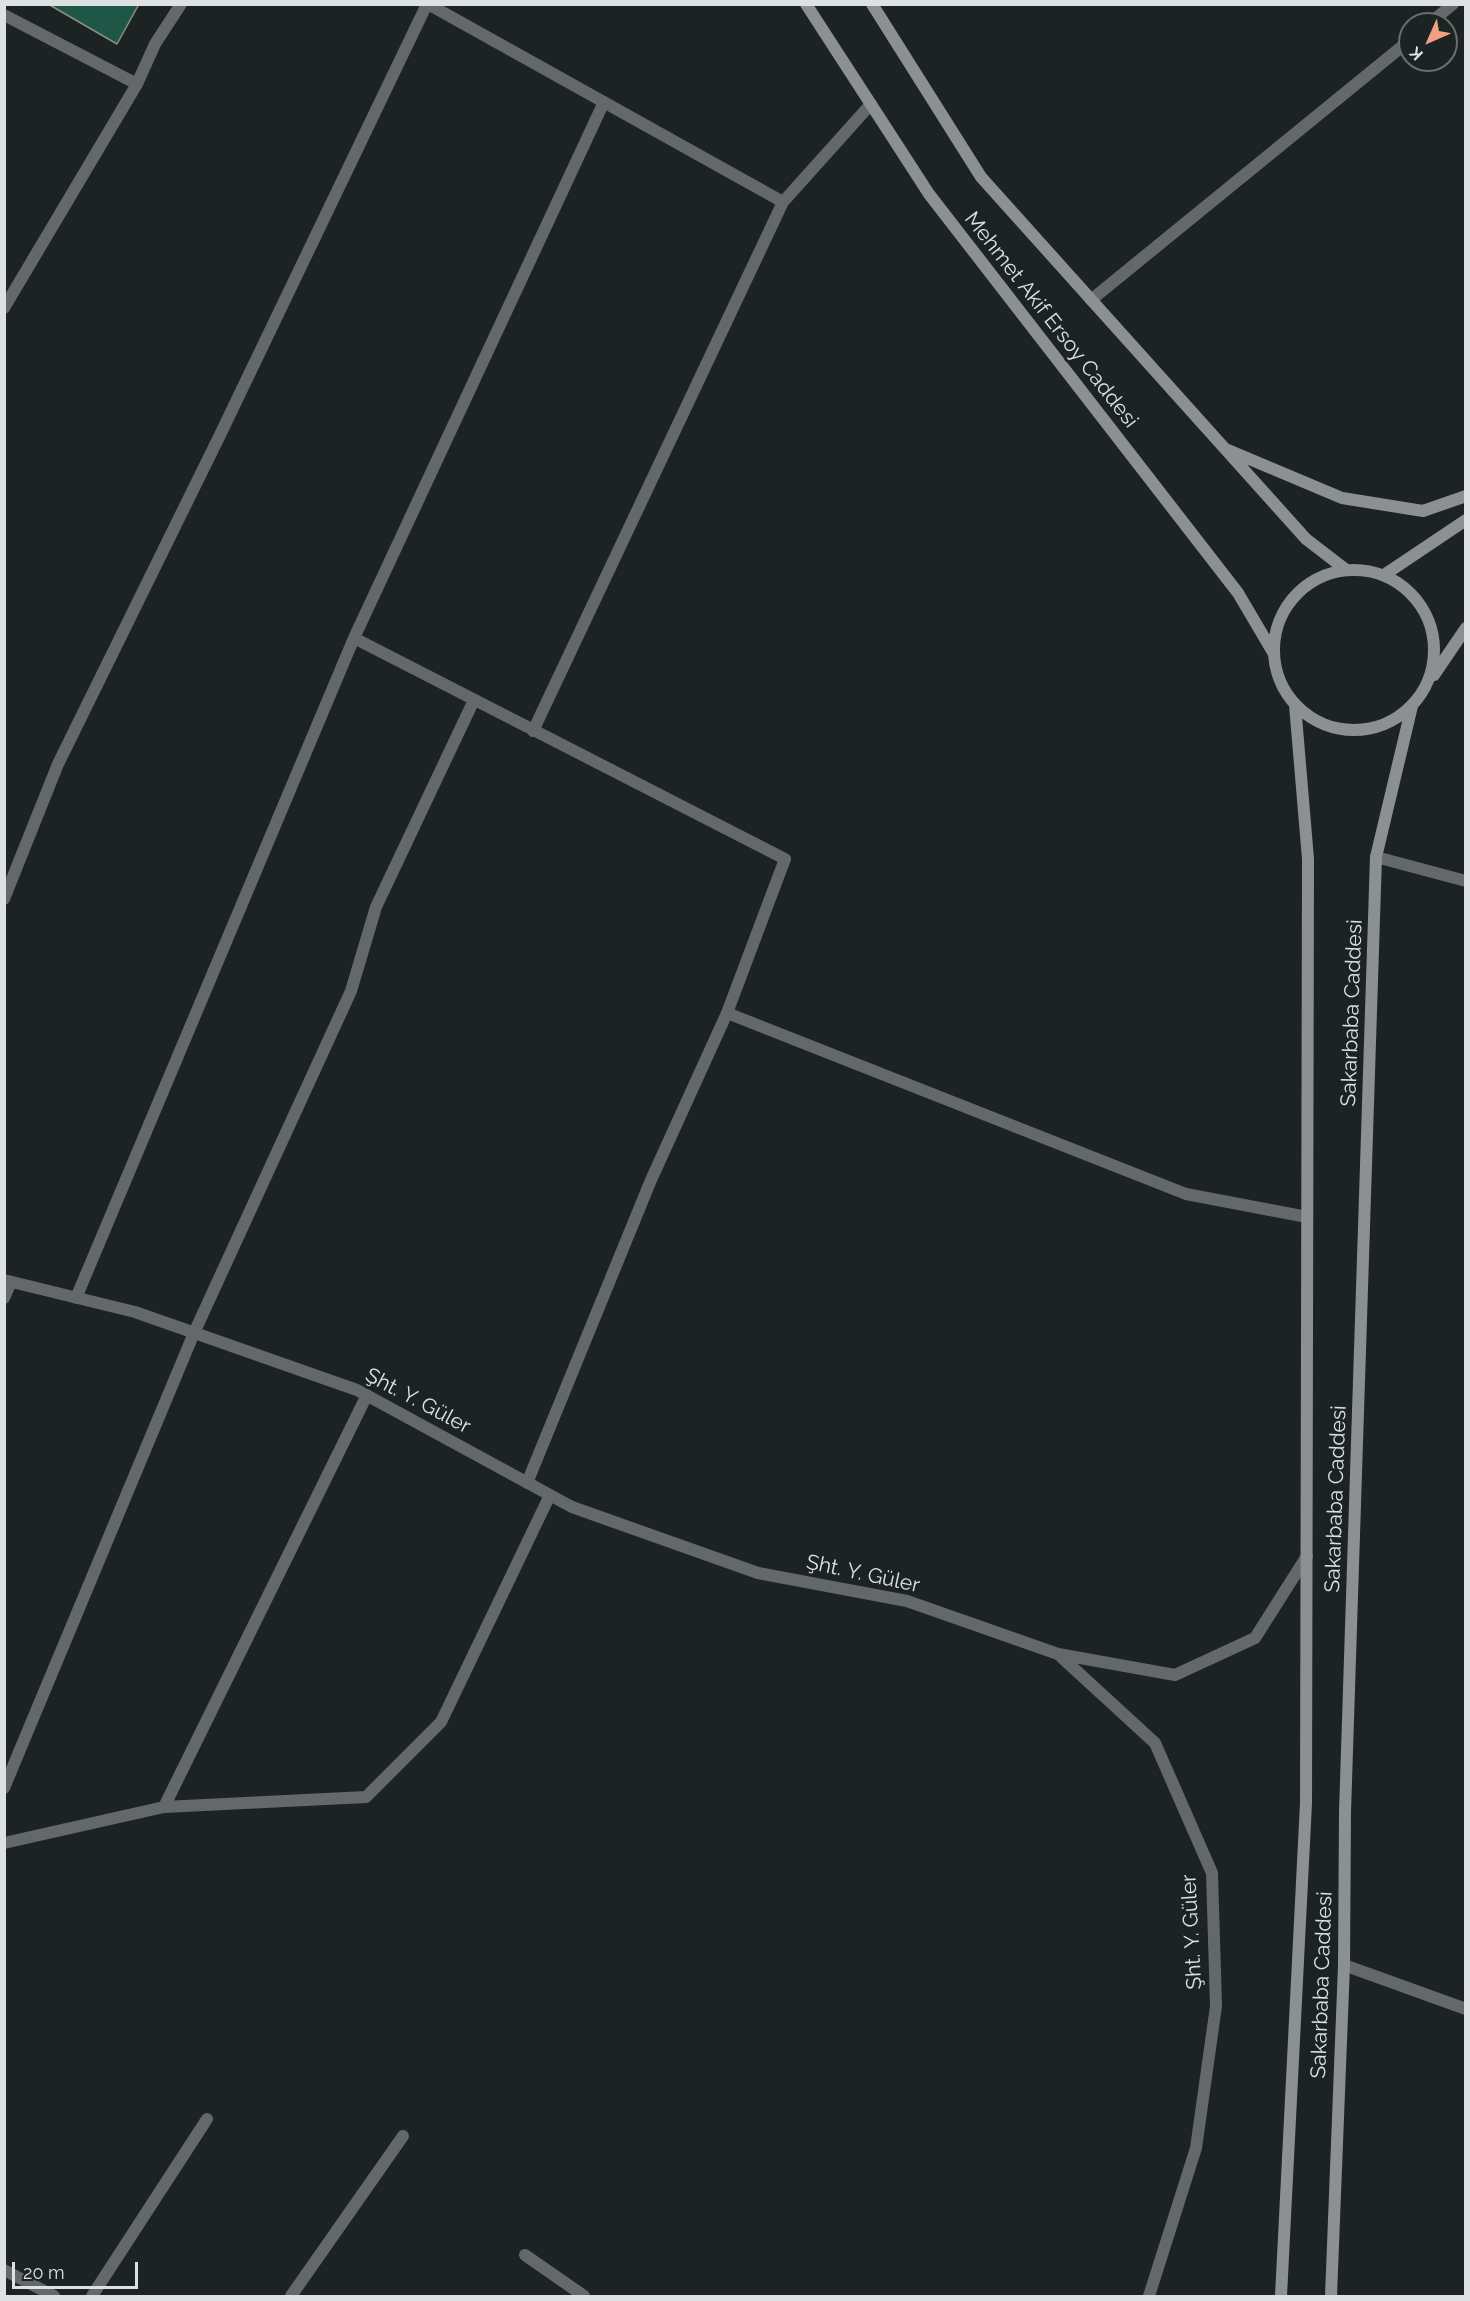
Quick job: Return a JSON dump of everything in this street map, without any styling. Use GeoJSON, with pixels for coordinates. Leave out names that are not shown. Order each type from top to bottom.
{"type":"FeatureCollection","features":[{"type":"Feature","properties":{"kind":"main road","name":"Mehmet Akif Ersoy Caddesi"},"geometry":{"type":"LineString","coordinates":[[806,4],[929,194],[1238,593],[1274,654]]}},
{"type":"Feature","properties":{"kind":"main road","name":"Mehmet Akif Ersoy Caddesi"},"geometry":{"type":"LineString","coordinates":[[872,4],[981,177],[1306,538],[1345,569]]}},
{"type":"Feature","properties":{"kind":"main road"},"geometry":{"type":"LineString","coordinates":[[1224,448],[1342,498],[1423,511],[1466,496]]}},
{"type":"Feature","properties":{"kind":"main road"},"geometry":{"type":"LineString","coordinates":[[1384,575],[1466,520]]}},
{"type":"Feature","properties":{"kind":"main road"},"geometry":{"type":"LineString","coordinates":[[1428,683],[1435,658],[1433,632],[1424,608],[1407,588],[1384,575],[1365,570],[1345,569],[1322,576],[1301,589],[1286,607],[1276,630],[1274,654],[1280,681],[1295,705],[1316,721],[1340,730],[1366,730],[1391,722],[1412,706],[1428,683],[1466,628]]}},
{"type":"Feature","properties":{"kind":"main road","name":"Sakarbaba Caddesi"},"geometry":{"type":"LineString","coordinates":[[1281,2296],[1306,1803],[1308,859],[1295,705]]}},
{"type":"Feature","properties":{"kind":"main road","name":"Sakarbaba Caddesi"},"geometry":{"type":"LineString","coordinates":[[1331,2296],[1344,1965],[1345,1812],[1376,857],[1412,706]]}},
{"type":"Feature","properties":{"kind":"street"},"geometry":{"type":"LineString","coordinates":[[6,301],[137,84],[154,44],[181,4]]}},
{"type":"Feature","properties":{"kind":"street"},"geometry":{"type":"LineString","coordinates":[[4,899],[58,764],[225,425],[427,4],[783,202]]}},
{"type":"Feature","properties":{"kind":"street"},"geometry":{"type":"LineString","coordinates":[[4,15],[137,84]]}},
{"type":"Feature","properties":{"kind":"street"},"geometry":{"type":"LineString","coordinates":[[1091,300],[1398,50]]}},
{"type":"Feature","properties":{"kind":"street"},"geometry":{"type":"LineString","coordinates":[[76,1298],[354,638],[603,102]]}},
{"type":"Feature","properties":{"kind":"street"},"geometry":{"type":"LineString","coordinates":[[532,730],[783,202],[871,104]]}},
{"type":"Feature","properties":{"kind":"street"},"geometry":{"type":"LineString","coordinates":[[354,638],[785,859],[727,1012],[651,1180],[527,1483]]}},
{"type":"Feature","properties":{"kind":"street"},"geometry":{"type":"LineString","coordinates":[[4,1788],[194,1333],[351,991],[376,907],[474,700]]}},
{"type":"Feature","properties":{"kind":"street"},"geometry":{"type":"LineString","coordinates":[[1376,857],[1466,881]]}},
{"type":"Feature","properties":{"kind":"street"},"geometry":{"type":"LineString","coordinates":[[727,1012],[1186,1194],[1307,1217]]}},
{"type":"Feature","properties":{"kind":"street"},"geometry":{"type":"LineString","coordinates":[[4,1298],[8,1281]]}},
{"type":"Feature","properties":{"kind":"street","name":"Şht. Y. Güler"},"geometry":{"type":"LineString","coordinates":[[8,1281],[135,1312],[367,1395],[572,1507],[758,1573],[908,1601],[1058,1654],[1155,1743],[1212,1872],[1216,2006],[1196,2148],[1149,2296]]}},
{"type":"Feature","properties":{"kind":"street"},"geometry":{"type":"LineString","coordinates":[[164,1807],[367,1395]]}},
{"type":"Feature","properties":{"kind":"street"},"geometry":{"type":"LineString","coordinates":[[4,1843],[164,1807],[366,1797],[441,1722],[550,1495]]}},
{"type":"Feature","properties":{"kind":"street"},"geometry":{"type":"LineString","coordinates":[[1058,1654],[1175,1675],[1255,1638],[1307,1556]]}},
{"type":"Feature","properties":{"kind":"street"},"geometry":{"type":"LineString","coordinates":[[1344,1965],[1466,2009]]}},
{"type":"Feature","properties":{"kind":"street"},"geometry":{"type":"LineString","coordinates":[[92,2296],[207,2119]]}},
{"type":"Feature","properties":{"kind":"street"},"geometry":{"type":"LineString","coordinates":[[291,2296],[403,2136]]}},
{"type":"Feature","properties":{"kind":"street"},"geometry":{"type":"LineString","coordinates":[[525,2255],[584,2296]]}},
{"type":"Feature","properties":{"kind":"street"},"geometry":{"type":"LineString","coordinates":[[4,2270],[54,2296]]}},
{"type":"Feature","properties":{"kind":"building"},"geometry":{"type":"Polygon","coordinates":[[[48,4],[139,4],[117,44],[48,4]]]}}]}
